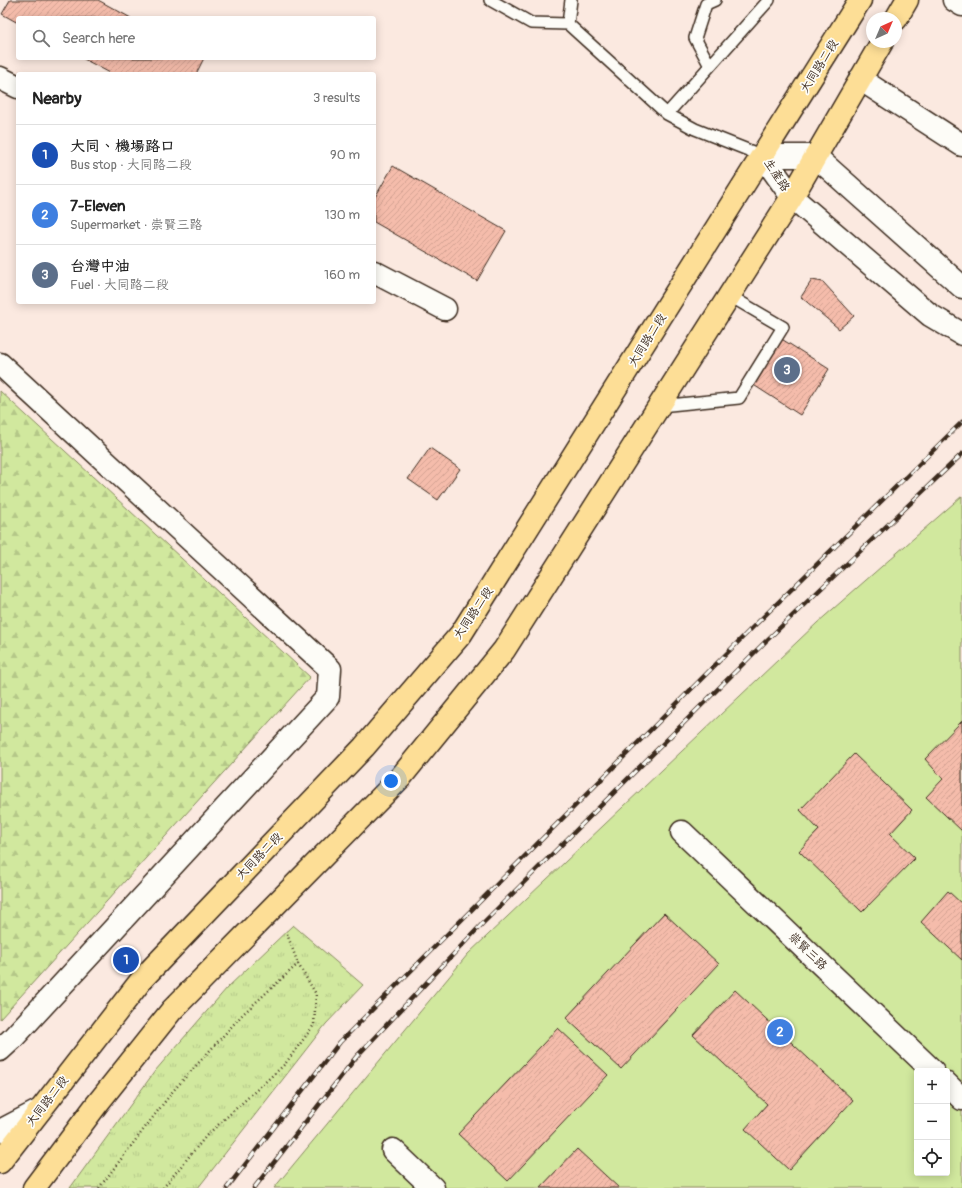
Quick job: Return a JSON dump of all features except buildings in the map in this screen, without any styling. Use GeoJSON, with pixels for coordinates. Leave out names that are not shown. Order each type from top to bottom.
{"type":"FeatureCollection","features":[{"type":"Feature","properties":{"kind":"main road","name":"大同路二段"},"geometry":{"type":"LineString","coordinates":[[0,1162],[143,978],[364,747],[461,634],[860,0]]}},
{"type":"Feature","properties":{"kind":"main road"},"geometry":{"type":"LineString","coordinates":[[900,12],[907,0]]}},
{"type":"Feature","properties":{"kind":"main road"},"geometry":{"type":"LineString","coordinates":[[34,1188],[97,1104],[172,1010],[400,778],[504,650],[792,197],[878,48]]}},
{"type":"Feature","properties":{"kind":"street"},"geometry":{"type":"LineString","coordinates":[[954,0],[962,5]]}},
{"type":"Feature","properties":{"kind":"street"},"geometry":{"type":"LineString","coordinates":[[0,78],[16,86]]}},
{"type":"Feature","properties":{"kind":"street"},"geometry":{"type":"LineString","coordinates":[[860,79],[962,145]]}},
{"type":"Feature","properties":{"kind":"street","name":"生產路"},"geometry":{"type":"LineString","coordinates":[[763,156],[815,156]]}},
{"type":"Feature","properties":{"kind":"street","name":"生產路"},"geometry":{"type":"LineString","coordinates":[[763,156],[792,197],[930,314],[962,334]]}},
{"type":"Feature","properties":{"kind":"street"},"geometry":{"type":"LineString","coordinates":[[815,156],[962,287]]}},
{"type":"Feature","properties":{"kind":"street"},"geometry":{"type":"LineString","coordinates":[[376,273],[445,309]]}},
{"type":"Feature","properties":{"kind":"street"},"geometry":{"type":"LineString","coordinates":[[0,364],[330,669],[328,697],[18,1033],[0,1050]]}},
{"type":"Feature","properties":{"kind":"street","name":"崇賢三路"},"geometry":{"type":"LineString","coordinates":[[682,832],[930,1068]]}},
{"type":"Feature","properties":{"kind":"street"},"geometry":{"type":"LineString","coordinates":[[950,1087],[962,1099]]}},
{"type":"Feature","properties":{"kind":"street"},"geometry":{"type":"LineString","coordinates":[[0,1131],[40,1110]]}},
{"type":"Feature","properties":{"kind":"street"},"geometry":{"type":"LineString","coordinates":[[393,1150],[433,1188]]}},
{"type":"Feature","properties":{"kind":"lane"},"geometry":{"type":"LineString","coordinates":[[490,0],[531,23],[568,24],[667,114],[695,129],[763,156]]}},
{"type":"Feature","properties":{"kind":"lane"},"geometry":{"type":"LineString","coordinates":[[568,24],[571,0]]}},
{"type":"Feature","properties":{"kind":"lane"},"geometry":{"type":"LineString","coordinates":[[710,66],[695,38],[706,4],[715,0]]}},
{"type":"Feature","properties":{"kind":"lane"},"geometry":{"type":"LineString","coordinates":[[667,114],[769,0]]}},
{"type":"Feature","properties":{"kind":"lane"},"geometry":{"type":"LineString","coordinates":[[660,406],[739,398],[783,327],[730,296]]}},
{"type":"Feature","properties":{"kind":"path"},"geometry":{"type":"LineString","coordinates":[[163,1188],[207,1135],[285,1064],[314,1025],[316,994],[298,964],[286,931]]}},
{"type":"Feature","properties":{"kind":"path"},"geometry":{"type":"LineString","coordinates":[[99,1188],[172,1091],[243,1014],[298,964]]}},
{"type":"Feature","properties":{"kind":"green space"},"geometry":{"type":"Polygon","coordinates":[[[0,391],[310,677],[0,1019],[0,391]]]}},
{"type":"Feature","properties":{"kind":"green space"},"geometry":{"type":"Polygon","coordinates":[[[962,496],[962,1188],[274,1188],[468,954],[817,623],[962,496]]]}},
{"type":"Feature","properties":{"kind":"green space"},"geometry":{"type":"Polygon","coordinates":[[[293,925],[363,985],[326,1024],[198,1188],[70,1188],[155,1071],[227,988],[293,925]]]}},
{"type":"Feature","properties":{"kind":"railway"},"geometry":{"type":"LineString","coordinates":[[227,1188],[340,1042],[753,627],[962,422]]}},
{"type":"Feature","properties":{"kind":"railway"},"geometry":{"type":"LineString","coordinates":[[254,1188],[357,1056],[484,922],[766,641],[962,454]]}},
{"type":"Feature","properties":{"kind":"place","name":"台灣中油"},"geometry":{"type":"Point","coordinates":[787,370]}},
{"type":"Feature","properties":{"kind":"place","name":"大同、機場路口"},"geometry":{"type":"Point","coordinates":[126,960]}},
{"type":"Feature","properties":{"kind":"place","name":"7-Eleven"},"geometry":{"type":"Point","coordinates":[780,1032]}}]}
